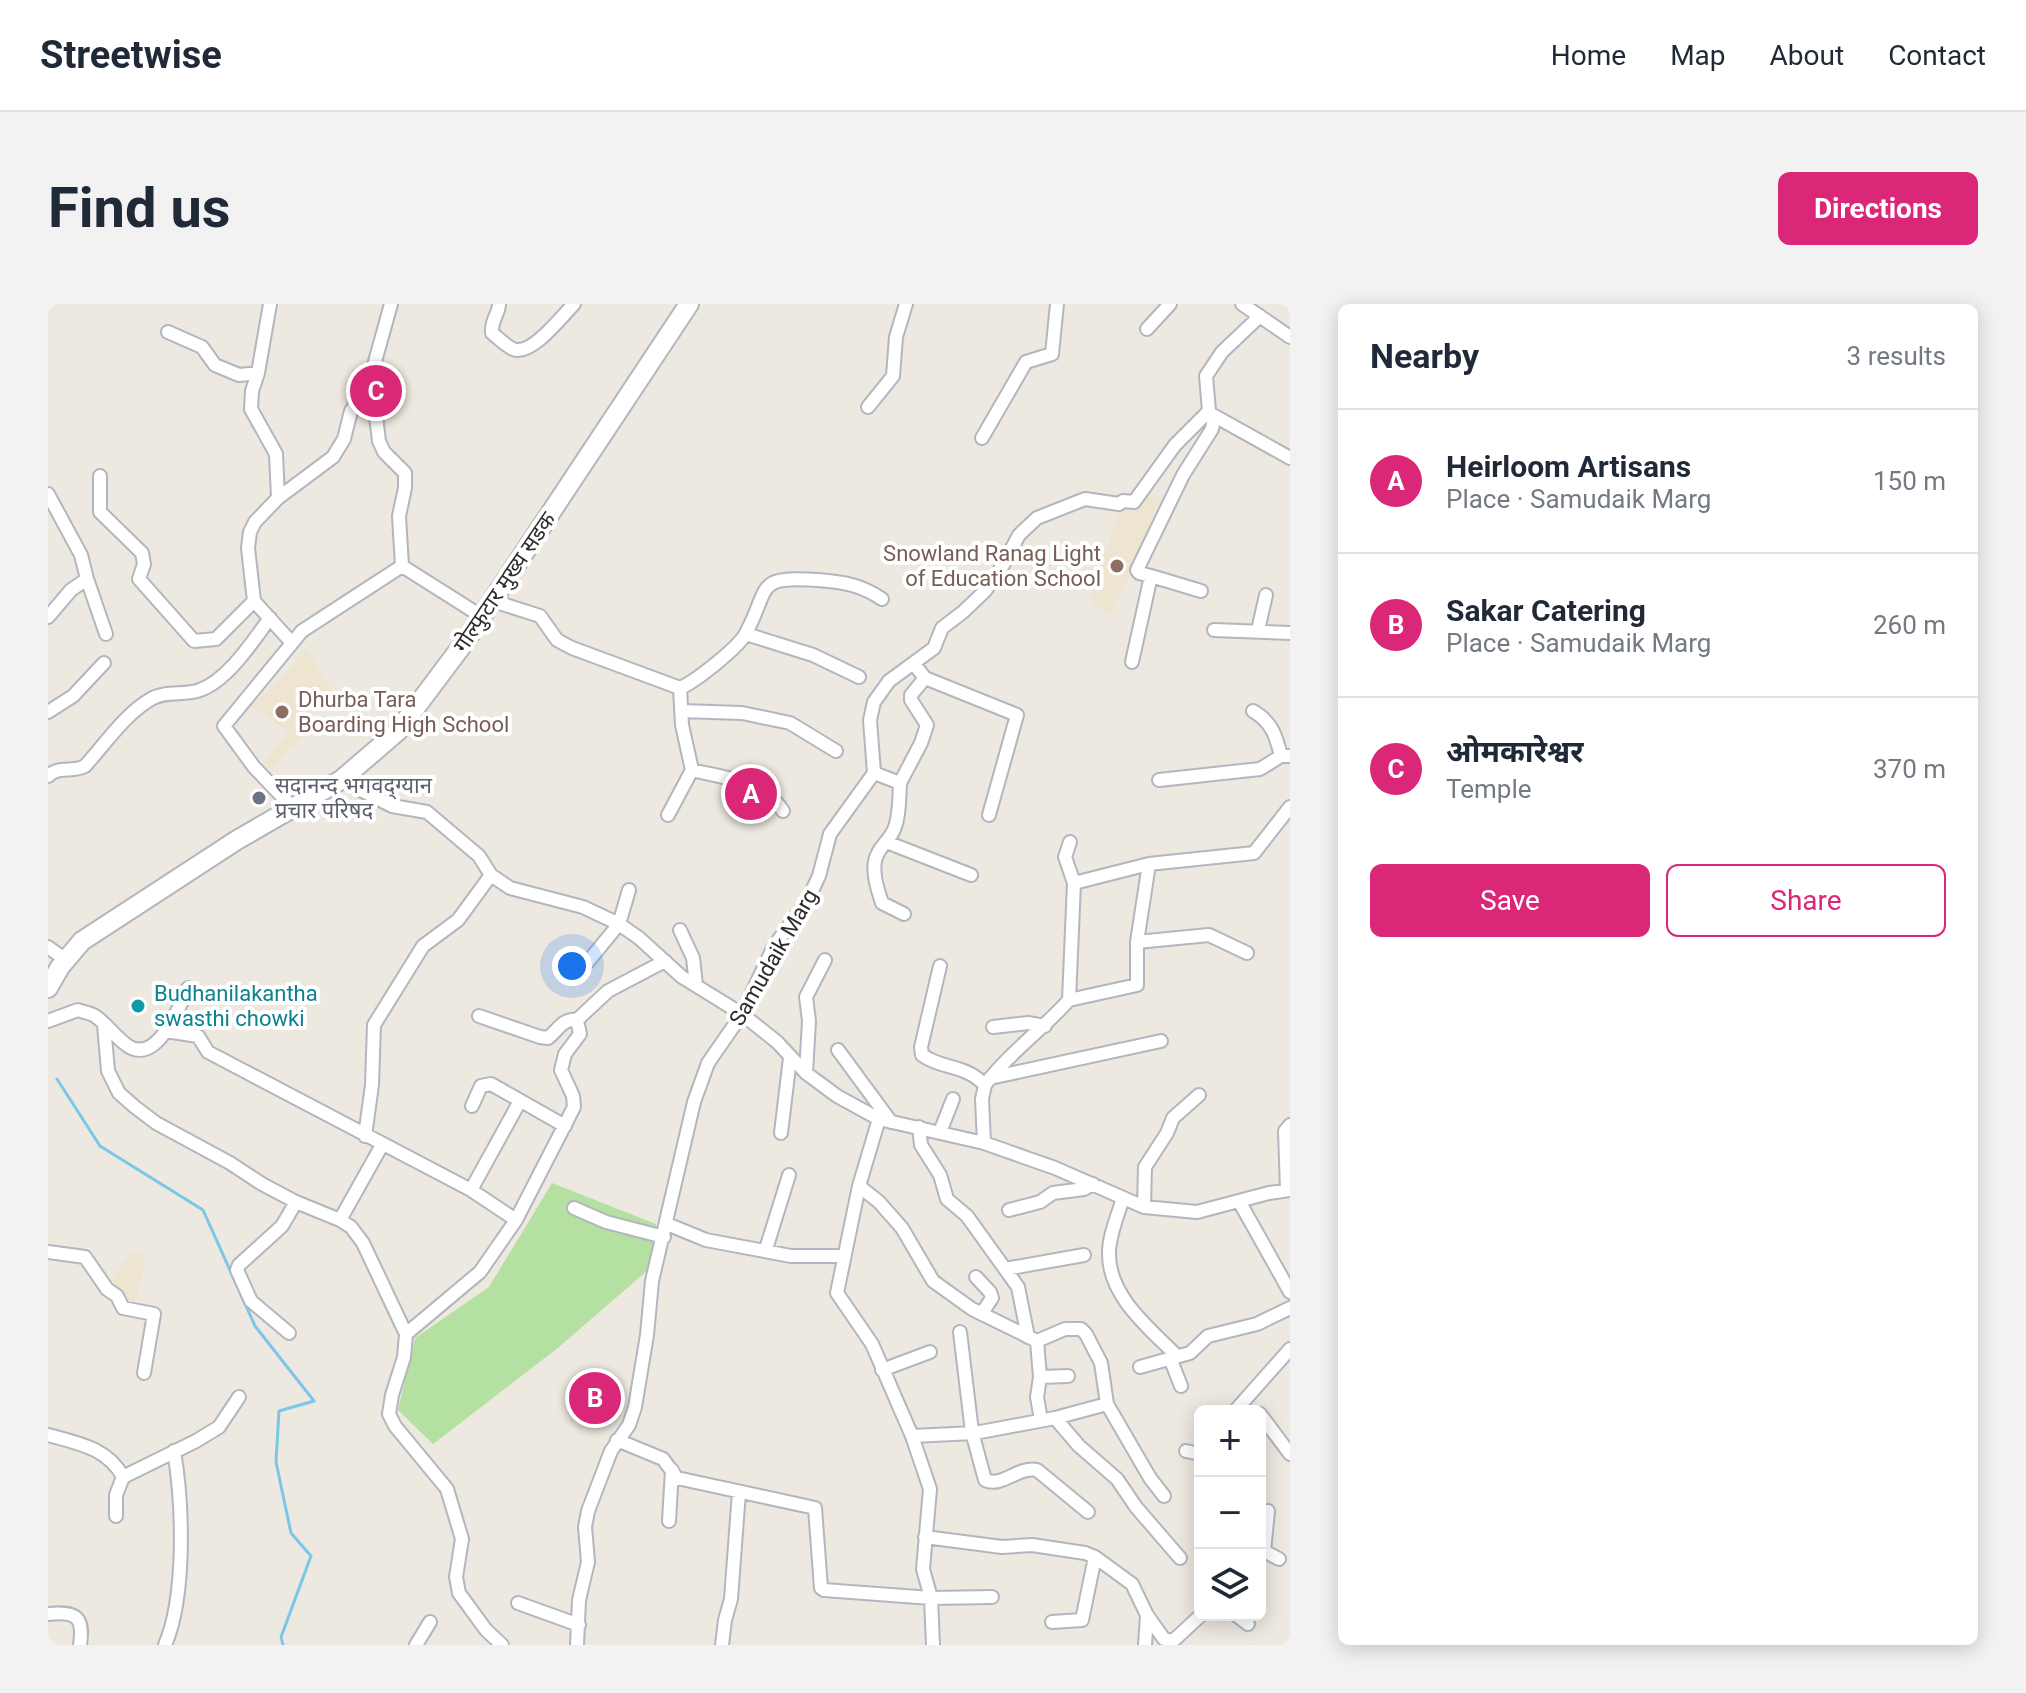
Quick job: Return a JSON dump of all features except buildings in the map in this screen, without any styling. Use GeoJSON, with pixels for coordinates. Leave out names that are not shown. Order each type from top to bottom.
{"type":"FeatureCollection","features":[{"type":"Feature","properties":{"kind":"main road","name":"गोल्फुटार मुख्य सडक"},"geometry":{"type":"LineString","coordinates":[[48,988],[82,941],[237,840],[341,780],[398,731],[545,523],[689,304]]}},
{"type":"Feature","properties":{"kind":"street"},"geometry":{"type":"LineString","coordinates":[[270,304],[251,409],[276,454],[278,498]]}},
{"type":"Feature","properties":{"kind":"street"},"geometry":{"type":"LineString","coordinates":[[292,643],[254,601],[248,548],[250,532],[262,513],[278,498],[333,457],[344,439],[351,411],[368,387],[391,304]]}},
{"type":"Feature","properties":{"kind":"street"},"geometry":{"type":"LineString","coordinates":[[499,304],[492,321],[492,333],[513,349],[521,351],[534,345],[574,304]]}},
{"type":"Feature","properties":{"kind":"street"},"geometry":{"type":"LineString","coordinates":[[868,407],[893,376],[896,337],[906,304]]}},
{"type":"Feature","properties":{"kind":"street"},"geometry":{"type":"LineString","coordinates":[[982,438],[1026,362],[1052,354],[1057,304]]}},
{"type":"Feature","properties":{"kind":"street"},"geometry":{"type":"LineString","coordinates":[[1147,329],[1170,304]]}},
{"type":"Feature","properties":{"kind":"street"},"geometry":{"type":"LineString","coordinates":[[1242,304],[1290,337]]}},
{"type":"Feature","properties":{"kind":"street"},"geometry":{"type":"LineString","coordinates":[[1201,591],[1137,570],[1183,475],[1212,429],[1206,376],[1222,352],[1260,316]]}},
{"type":"Feature","properties":{"kind":"street"},"geometry":{"type":"LineString","coordinates":[[168,332],[202,347],[215,365],[239,375],[258,373]]}},
{"type":"Feature","properties":{"kind":"street"},"geometry":{"type":"LineString","coordinates":[[368,387],[374,400],[379,441],[384,452],[405,473],[399,516],[402,566]]}},
{"type":"Feature","properties":{"kind":"street"},"geometry":{"type":"LineString","coordinates":[[1212,414],[1290,458]]}},
{"type":"Feature","properties":{"kind":"street"},"geometry":{"type":"LineString","coordinates":[[900,783],[874,773],[870,720],[874,702],[889,681],[934,648],[942,628],[985,591],[1019,535],[1037,518],[1085,499],[1119,504],[1123,501],[1134,502],[1175,445],[1212,414]]}},
{"type":"Feature","properties":{"kind":"street"},"geometry":{"type":"LineString","coordinates":[[100,476],[100,512],[142,553],[144,564],[139,579],[194,641],[216,639],[254,601]]}},
{"type":"Feature","properties":{"kind":"street"},"geometry":{"type":"LineString","coordinates":[[48,494],[81,555],[106,634]]}},
{"type":"Feature","properties":{"kind":"street"},"geometry":{"type":"LineString","coordinates":[[402,566],[486,608],[540,616],[557,640],[572,648],[680,688],[692,683],[746,634],[763,591],[785,578],[850,583],[882,599]]}},
{"type":"Feature","properties":{"kind":"street"},"geometry":{"type":"LineString","coordinates":[[294,809],[254,767],[224,726],[302,631],[402,566]]}},
{"type":"Feature","properties":{"kind":"street"},"geometry":{"type":"LineString","coordinates":[[1132,662],[1151,576]]}},
{"type":"Feature","properties":{"kind":"street"},"geometry":{"type":"LineString","coordinates":[[48,617],[71,590],[87,579]]}},
{"type":"Feature","properties":{"kind":"street"},"geometry":{"type":"LineString","coordinates":[[1258,630],[1266,595]]}},
{"type":"Feature","properties":{"kind":"street"},"geometry":{"type":"LineString","coordinates":[[48,776],[61,768],[77,770],[85,766],[138,708],[154,697],[199,691],[213,682],[241,656],[270,618]]}},
{"type":"Feature","properties":{"kind":"street"},"geometry":{"type":"LineString","coordinates":[[1214,630],[1290,633]]}},
{"type":"Feature","properties":{"kind":"street"},"geometry":{"type":"LineString","coordinates":[[746,634],[813,655],[859,677]]}},
{"type":"Feature","properties":{"kind":"street"},"geometry":{"type":"LineString","coordinates":[[48,712],[73,696],[104,663]]}},
{"type":"Feature","properties":{"kind":"street"},"geometry":{"type":"LineString","coordinates":[[914,664],[925,678],[1017,715],[989,815]]}},
{"type":"Feature","properties":{"kind":"street"},"geometry":{"type":"LineString","coordinates":[[904,914],[882,903],[876,885],[875,861],[879,850],[889,843],[899,814],[900,783],[927,725],[911,700],[911,695],[925,678]]}},
{"type":"Feature","properties":{"kind":"street"},"geometry":{"type":"LineString","coordinates":[[668,815],[692,770],[680,688]]}},
{"type":"Feature","properties":{"kind":"street"},"geometry":{"type":"LineString","coordinates":[[681,711],[742,713],[790,723],[836,751]]}},
{"type":"Feature","properties":{"kind":"street"},"geometry":{"type":"LineString","coordinates":[[1159,780],[1260,769],[1286,756],[1266,718],[1253,711]]}},
{"type":"Feature","properties":{"kind":"street"},"geometry":{"type":"LineString","coordinates":[[692,770],[753,785],[783,811]]}},
{"type":"Feature","properties":{"kind":"street","name":"Samudaik Marg"},"geometry":{"type":"LineString","coordinates":[[577,1645],[579,1600],[588,1562],[585,1527],[588,1511],[617,1440],[629,1425],[635,1407],[652,1281],[681,1151],[703,1076],[708,1063],[742,1014],[774,946],[806,903],[819,876],[830,834],[874,773]]}},
{"type":"Feature","properties":{"kind":"street"},"geometry":{"type":"LineString","coordinates":[[341,780],[392,806],[427,812],[479,856],[491,875],[510,888],[583,907],[619,924],[696,985],[742,1014],[777,1042],[806,1073],[837,1096],[885,1120],[984,1143],[1093,1184],[1144,1207],[1197,1212],[1288,1190],[1285,1131],[1290,1125]]}},
{"type":"Feature","properties":{"kind":"street"},"geometry":{"type":"LineString","coordinates":[[1074,883],[1149,864],[1254,853],[1290,807]]}},
{"type":"Feature","properties":{"kind":"street"},"geometry":{"type":"LineString","coordinates":[[1069,1000],[1074,883],[1065,857],[1070,842]]}},
{"type":"Feature","properties":{"kind":"street"},"geometry":{"type":"LineString","coordinates":[[889,843],[971,875]]}},
{"type":"Feature","properties":{"kind":"street"},"geometry":{"type":"LineString","coordinates":[[984,1143],[982,1099],[987,1082],[1026,1038],[1045,1026],[1069,1000],[1137,985],[1137,942],[1149,864]]}},
{"type":"Feature","properties":{"kind":"street"},"geometry":{"type":"LineString","coordinates":[[365,1136],[372,1085],[374,1025],[423,946],[458,920],[491,875]]}},
{"type":"Feature","properties":{"kind":"street"},"geometry":{"type":"LineString","coordinates":[[577,975],[619,924],[629,890]]}},
{"type":"Feature","properties":{"kind":"street"},"geometry":{"type":"LineString","coordinates":[[680,930],[693,958],[696,985]]}},
{"type":"Feature","properties":{"kind":"street"},"geometry":{"type":"LineString","coordinates":[[1137,942],[1209,935],[1247,953]]}},
{"type":"Feature","properties":{"kind":"street"},"geometry":{"type":"LineString","coordinates":[[48,947],[66,960]]}},
{"type":"Feature","properties":{"kind":"street"},"geometry":{"type":"LineString","coordinates":[[806,1073],[809,1021],[806,997],[825,960]]}},
{"type":"Feature","properties":{"kind":"street"},"geometry":{"type":"LineString","coordinates":[[479,1016],[548,1038],[564,1022],[577,1020],[608,991],[665,961]]}},
{"type":"Feature","properties":{"kind":"street"},"geometry":{"type":"LineString","coordinates":[[940,966],[921,1047],[922,1055],[966,1070],[987,1082],[1161,1041]]}},
{"type":"Feature","properties":{"kind":"street"},"geometry":{"type":"LineString","coordinates":[[48,1021],[78,1010],[96,1017],[131,1048],[153,1046],[166,1031],[188,988]]}},
{"type":"Feature","properties":{"kind":"street"},"geometry":{"type":"LineString","coordinates":[[406,1334],[480,1272],[516,1220],[574,1107],[573,1096],[561,1070],[565,1054],[580,1034],[577,1020]]}},
{"type":"Feature","properties":{"kind":"street"},"geometry":{"type":"LineString","coordinates":[[993,1027],[1028,1023],[1045,1026]]}},
{"type":"Feature","properties":{"kind":"street"},"geometry":{"type":"LineString","coordinates":[[104,1025],[108,1071],[119,1093],[156,1123],[296,1202],[340,1220],[351,1227],[363,1243],[406,1334],[404,1357],[389,1414],[395,1426],[447,1489],[462,1539],[456,1577],[459,1593],[486,1630],[502,1645]]}},
{"type":"Feature","properties":{"kind":"street"},"geometry":{"type":"LineString","coordinates":[[166,1031],[198,1036],[208,1052],[471,1190],[516,1220]]}},
{"type":"Feature","properties":{"kind":"street"},"geometry":{"type":"LineString","coordinates":[[838,1050],[885,1120]]}},
{"type":"Feature","properties":{"kind":"street"},"geometry":{"type":"LineString","coordinates":[[781,1133],[790,1058]]}},
{"type":"Feature","properties":{"kind":"street"},"geometry":{"type":"LineString","coordinates":[[472,1106],[481,1086],[496,1086],[565,1126]]}},
{"type":"Feature","properties":{"kind":"street"},"geometry":{"type":"LineString","coordinates":[[1144,1207],[1145,1167],[1173,1118],[1199,1095]]}},
{"type":"Feature","properties":{"kind":"street"},"geometry":{"type":"LineString","coordinates":[[940,1132],[953,1099]]}},
{"type":"Feature","properties":{"kind":"street"},"geometry":{"type":"LineString","coordinates":[[471,1190],[520,1101]]}},
{"type":"Feature","properties":{"kind":"street"},"geometry":{"type":"LineString","coordinates":[[885,1120],[859,1186],[837,1289],[838,1298],[872,1344],[912,1436],[930,1489],[923,1569],[931,1598],[933,1645]]}},
{"type":"Feature","properties":{"kind":"street"},"geometry":{"type":"LineString","coordinates":[[919,1127],[921,1145],[934,1164],[947,1199],[967,1216],[1023,1298],[1040,1377],[1037,1397],[1041,1420]]}},
{"type":"Feature","properties":{"kind":"street"},"geometry":{"type":"LineString","coordinates":[[340,1220],[382,1145]]}},
{"type":"Feature","properties":{"kind":"street"},"geometry":{"type":"LineString","coordinates":[[766,1249],[789,1175]]}},
{"type":"Feature","properties":{"kind":"street"},"geometry":{"type":"LineString","coordinates":[[1009,1210],[1040,1202],[1053,1193],[1084,1189],[1093,1184]]}},
{"type":"Feature","properties":{"kind":"street"},"geometry":{"type":"LineString","coordinates":[[859,1186],[879,1202],[902,1228],[933,1281],[972,1309],[1033,1339],[1065,1329],[1081,1329],[1086,1334],[1101,1363],[1107,1404],[1150,1478],[1164,1496]]}},
{"type":"Feature","properties":{"kind":"street"},"geometry":{"type":"LineString","coordinates":[[1123,1198],[1109,1254],[1113,1278],[1123,1299],[1174,1357],[1181,1386]]}},
{"type":"Feature","properties":{"kind":"street"},"geometry":{"type":"LineString","coordinates":[[1239,1201],[1290,1292]]}},
{"type":"Feature","properties":{"kind":"street"},"geometry":{"type":"LineString","coordinates":[[289,1333],[251,1301],[237,1270],[282,1226],[296,1202]]}},
{"type":"Feature","properties":{"kind":"street"},"geometry":{"type":"LineString","coordinates":[[574,1208],[606,1222],[791,1256],[844,1256]]}},
{"type":"Feature","properties":{"kind":"street"},"geometry":{"type":"LineString","coordinates":[[48,1252],[85,1257],[123,1308],[154,1314],[144,1373]]}},
{"type":"Feature","properties":{"kind":"street"},"geometry":{"type":"LineString","coordinates":[[1005,1269],[1084,1255]]}},
{"type":"Feature","properties":{"kind":"street"},"geometry":{"type":"LineString","coordinates":[[976,1277],[992,1298],[982,1313]]}},
{"type":"Feature","properties":{"kind":"street"},"geometry":{"type":"LineString","coordinates":[[1140,1367],[1190,1353],[1208,1336],[1257,1324],[1290,1308]]}},
{"type":"Feature","properties":{"kind":"street"},"geometry":{"type":"LineString","coordinates":[[960,1332],[972,1432],[987,1482],[996,1482],[1032,1469],[1088,1512]]}},
{"type":"Feature","properties":{"kind":"street"},"geometry":{"type":"LineString","coordinates":[[1240,1405],[1290,1349]]}},
{"type":"Feature","properties":{"kind":"street"},"geometry":{"type":"LineString","coordinates":[[882,1370],[930,1352]]}},
{"type":"Feature","properties":{"kind":"street"},"geometry":{"type":"LineString","coordinates":[[1040,1377],[1068,1376]]}},
{"type":"Feature","properties":{"kind":"street"},"geometry":{"type":"LineString","coordinates":[[116,1516],[116,1495],[123,1477],[219,1427],[239,1397]]}},
{"type":"Feature","properties":{"kind":"street"},"geometry":{"type":"LineString","coordinates":[[1247,1397],[1253,1405]]}},
{"type":"Feature","properties":{"kind":"street"},"geometry":{"type":"LineString","coordinates":[[912,1436],[972,1432],[1055,1418],[1107,1404]]}},
{"type":"Feature","properties":{"kind":"street"},"geometry":{"type":"LineString","coordinates":[[1055,1418],[1079,1446],[1117,1479],[1136,1507],[1180,1558]]}},
{"type":"Feature","properties":{"kind":"street"},"geometry":{"type":"LineString","coordinates":[[1266,1422],[1289,1450]]}},
{"type":"Feature","properties":{"kind":"street"},"geometry":{"type":"LineString","coordinates":[[48,1435],[88,1446],[115,1462],[123,1477]]}},
{"type":"Feature","properties":{"kind":"street"},"geometry":{"type":"LineString","coordinates":[[617,1440],[663,1459],[677,1478],[815,1508],[821,1588],[824,1590],[931,1598],[992,1597]]}},
{"type":"Feature","properties":{"kind":"street"},"geometry":{"type":"LineString","coordinates":[[165,1645],[178,1586],[182,1518],[174,1451]]}},
{"type":"Feature","properties":{"kind":"street"},"geometry":{"type":"LineString","coordinates":[[1186,1451],[1194,1453]]}},
{"type":"Feature","properties":{"kind":"street"},"geometry":{"type":"LineString","coordinates":[[669,1521],[672,1470]]}},
{"type":"Feature","properties":{"kind":"street"},"geometry":{"type":"LineString","coordinates":[[722,1645],[731,1599],[739,1492]]}},
{"type":"Feature","properties":{"kind":"street"},"geometry":{"type":"LineString","coordinates":[[1266,1524],[1268,1511]]}},
{"type":"Feature","properties":{"kind":"street"},"geometry":{"type":"LineString","coordinates":[[925,1537],[1002,1547],[1032,1545],[1085,1553],[1132,1584],[1147,1615],[1164,1639],[1183,1641],[1197,1621]]}},
{"type":"Feature","properties":{"kind":"street"},"geometry":{"type":"LineString","coordinates":[[1266,1551],[1279,1559]]}},
{"type":"Feature","properties":{"kind":"street"},"geometry":{"type":"LineString","coordinates":[[1052,1622],[1082,1620],[1095,1557]]}},
{"type":"Feature","properties":{"kind":"street"},"geometry":{"type":"LineString","coordinates":[[518,1603],[579,1625]]}},
{"type":"Feature","properties":{"kind":"street"},"geometry":{"type":"LineString","coordinates":[[48,1614],[71,1615],[80,1619],[83,1626],[80,1645]]}},
{"type":"Feature","properties":{"kind":"street"},"geometry":{"type":"LineString","coordinates":[[1145,1645],[1147,1615]]}},
{"type":"Feature","properties":{"kind":"street"},"geometry":{"type":"LineString","coordinates":[[1244,1621],[1248,1624]]}},
{"type":"Feature","properties":{"kind":"street"},"geometry":{"type":"LineString","coordinates":[[416,1645],[430,1622]]}},
{"type":"Feature","properties":{"kind":"street"},"geometry":{"type":"LineString","coordinates":[[934,1631],[944,1645]]}},
{"type":"Feature","properties":{"kind":"shaded area","name":"Snowland Ranag Light of Education School"},"geometry":{"type":"Polygon","coordinates":[[[1146,490],[1168,502],[1110,614],[1096,606],[1090,595],[1122,507],[1146,490]]]}},
{"type":"Feature","properties":{"kind":"shaded area","name":"Dhurba Tara Boarding High School"},"geometry":{"type":"Polygon","coordinates":[[[306,648],[339,702],[316,701],[306,708],[302,724],[308,728],[267,777],[258,769],[288,732],[251,706],[278,682],[306,648]]]}},
{"type":"Feature","properties":{"kind":"shaded area"},"geometry":{"type":"Polygon","coordinates":[[[131,1251],[144,1257],[134,1305],[119,1303],[112,1279],[131,1251]]]}},
{"type":"Feature","properties":{"kind":"green space"},"geometry":{"type":"Polygon","coordinates":[[[552,1183],[656,1224],[649,1269],[559,1347],[433,1444],[398,1410],[415,1338],[489,1287],[552,1183]]]}},
{"type":"Feature","properties":{"kind":"waterway"},"geometry":{"type":"LineString","coordinates":[[57,1079],[100,1146],[203,1210],[255,1326],[314,1401],[279,1411],[276,1462],[291,1533],[311,1556],[281,1637],[283,1645]]}},
{"type":"Feature","properties":{"kind":"place","name":"ओमकारेश्वर"},"geometry":{"type":"Point","coordinates":[376,391]}},
{"type":"Feature","properties":{"kind":"place","name":"Snowland Ranag Light of Education School"},"geometry":{"type":"Point","coordinates":[1117,566]}},
{"type":"Feature","properties":{"kind":"place","name":"Dhurba Tara Boarding High School"},"geometry":{"type":"Point","coordinates":[282,712]}},
{"type":"Feature","properties":{"kind":"place","name":"Heirloom Artisans"},"geometry":{"type":"Point","coordinates":[751,794]}},
{"type":"Feature","properties":{"kind":"place","name":"सदानन्द भगवद्ग्यान प्रचार परिषद"},"geometry":{"type":"Point","coordinates":[259,798]}},
{"type":"Feature","properties":{"kind":"place","name":"Budhanilakantha swasthi chowki"},"geometry":{"type":"Point","coordinates":[138,1006]}},
{"type":"Feature","properties":{"kind":"place","name":"Sakar Catering"},"geometry":{"type":"Point","coordinates":[595,1398]}}]}
